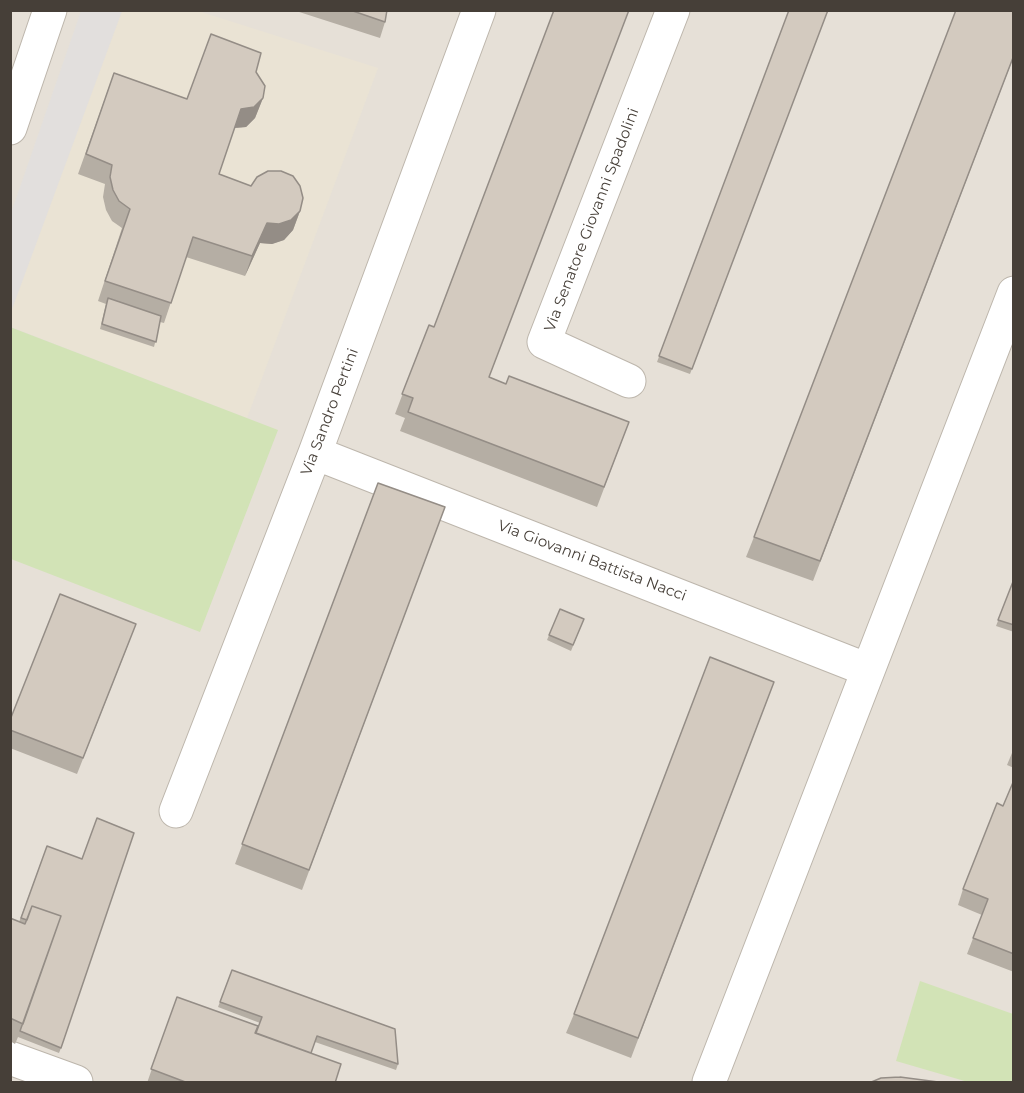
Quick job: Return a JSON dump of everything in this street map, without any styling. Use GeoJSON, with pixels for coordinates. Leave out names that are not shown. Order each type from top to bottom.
{"type":"FeatureCollection","features":[{"type":"Feature","properties":{"kind":"street"},"geometry":{"type":"LineString","coordinates":[[10,128],[50,10]]}},
{"type":"Feature","properties":{"kind":"street","name":"Via Sandro Pertini"},"geometry":{"type":"LineString","coordinates":[[176,811],[315,453],[479,10]]}},
{"type":"Feature","properties":{"kind":"street","name":"Via Senatore Giovanni Spadolini"},"geometry":{"type":"LineString","coordinates":[[629,381],[544,342],[673,10]]}},
{"type":"Feature","properties":{"kind":"street"},"geometry":{"type":"LineString","coordinates":[[708,1083],[1014,293]]}},
{"type":"Feature","properties":{"kind":"street","name":"Via Giovanni Battista Nacci"},"geometry":{"type":"LineString","coordinates":[[315,453],[868,670]]}},
{"type":"Feature","properties":{"kind":"street"},"geometry":{"type":"LineString","coordinates":[[10,1058],[76,1083]]}},
{"type":"Feature","properties":{"kind":"shaded area"},"geometry":{"type":"Polygon","coordinates":[[[11,11],[1013,11],[1013,1082],[11,1082],[11,11]]]}},
{"type":"Feature","properties":{"kind":"shaded area"},"geometry":{"type":"Polygon","coordinates":[[[81,11],[122,11],[11,312],[11,213],[81,11]]]}},
{"type":"Feature","properties":{"kind":"shaded area"},"geometry":{"type":"Polygon","coordinates":[[[122,11],[198,11],[378,68],[247,418],[11,327],[10,312],[122,11]]]}},
{"type":"Feature","properties":{"kind":"green space"},"geometry":{"type":"Polygon","coordinates":[[[10,327],[278,430],[200,632],[11,559],[10,327]]]}},
{"type":"Feature","properties":{"kind":"green space"},"geometry":{"type":"Polygon","coordinates":[[[920,981],[1013,1014],[1013,1082],[968,1082],[896,1061],[920,981]]]}},
{"type":"Feature","properties":{"kind":"building"},"geometry":{"type":"Polygon","coordinates":[[[350,10],[387,10],[385,22],[350,10]]]}},
{"type":"Feature","properties":{"kind":"building"},"geometry":{"type":"Polygon","coordinates":[[[554,10],[629,10],[489,377],[506,384],[509,376],[629,422],[604,487],[408,412],[413,398],[402,394],[429,325],[434,327],[554,10]]]}},
{"type":"Feature","properties":{"kind":"building"},"geometry":{"type":"Polygon","coordinates":[[[789,10],[828,10],[692,369],[659,356],[789,10]]]}},
{"type":"Feature","properties":{"kind":"building"},"geometry":{"type":"Polygon","coordinates":[[[956,10],[1014,10],[1014,55],[820,561],[754,537],[956,10]]]}},
{"type":"Feature","properties":{"kind":"building"},"geometry":{"type":"Polygon","coordinates":[[[211,34],[261,53],[256,72],[265,86],[263,98],[254,107],[241,109],[219,174],[251,186],[257,177],[268,171],[281,171],[293,176],[300,186],[303,198],[300,211],[291,220],[279,224],[267,223],[252,256],[193,237],[171,303],[105,281],[130,209],[119,201],[113,190],[110,177],[112,165],[86,154],[114,73],[187,99],[211,34]]]}},
{"type":"Feature","properties":{"kind":"building"},"geometry":{"type":"Polygon","coordinates":[[[108,298],[161,316],[156,342],[102,324],[108,298]]]}},
{"type":"Feature","properties":{"kind":"building"},"geometry":{"type":"Polygon","coordinates":[[[378,483],[445,507],[309,870],[242,844],[378,483]]]}},
{"type":"Feature","properties":{"kind":"building"},"geometry":{"type":"Polygon","coordinates":[[[1014,579],[1014,625],[998,620],[1014,579]]]}},
{"type":"Feature","properties":{"kind":"building"},"geometry":{"type":"Polygon","coordinates":[[[60,594],[136,624],[83,758],[10,730],[10,720],[60,594]]]}},
{"type":"Feature","properties":{"kind":"building"},"geometry":{"type":"Polygon","coordinates":[[[560,609],[584,619],[573,645],[549,635],[560,609]]]}},
{"type":"Feature","properties":{"kind":"building"},"geometry":{"type":"Polygon","coordinates":[[[710,657],[774,682],[638,1038],[574,1014],[710,657]]]}},
{"type":"Feature","properties":{"kind":"building"},"geometry":{"type":"Polygon","coordinates":[[[1014,780],[1014,954],[973,938],[988,899],[963,889],[997,803],[1003,806],[1014,780]]]}},
{"type":"Feature","properties":{"kind":"building"},"geometry":{"type":"Polygon","coordinates":[[[97,818],[134,833],[61,1048],[20,1031],[61,916],[32,906],[27,920],[21,918],[47,846],[82,859],[97,818]]]}},
{"type":"Feature","properties":{"kind":"building"},"geometry":{"type":"Polygon","coordinates":[[[32,906],[61,916],[23,1024],[10,1018],[10,918],[25,924],[32,906]]]}},
{"type":"Feature","properties":{"kind":"building"},"geometry":{"type":"Polygon","coordinates":[[[232,970],[395,1029],[398,1064],[317,1036],[311,1053],[256,1033],[262,1017],[220,1002],[232,970]]]}},
{"type":"Feature","properties":{"kind":"building"},"geometry":{"type":"Polygon","coordinates":[[[177,997],[258,1026],[255,1033],[341,1064],[335,1083],[188,1083],[151,1069],[177,997]]]}},
{"type":"Feature","properties":{"kind":"building"},"geometry":{"type":"Polygon","coordinates":[[[900,1077],[946,1083],[869,1083],[881,1078],[900,1077]]]}}]}
